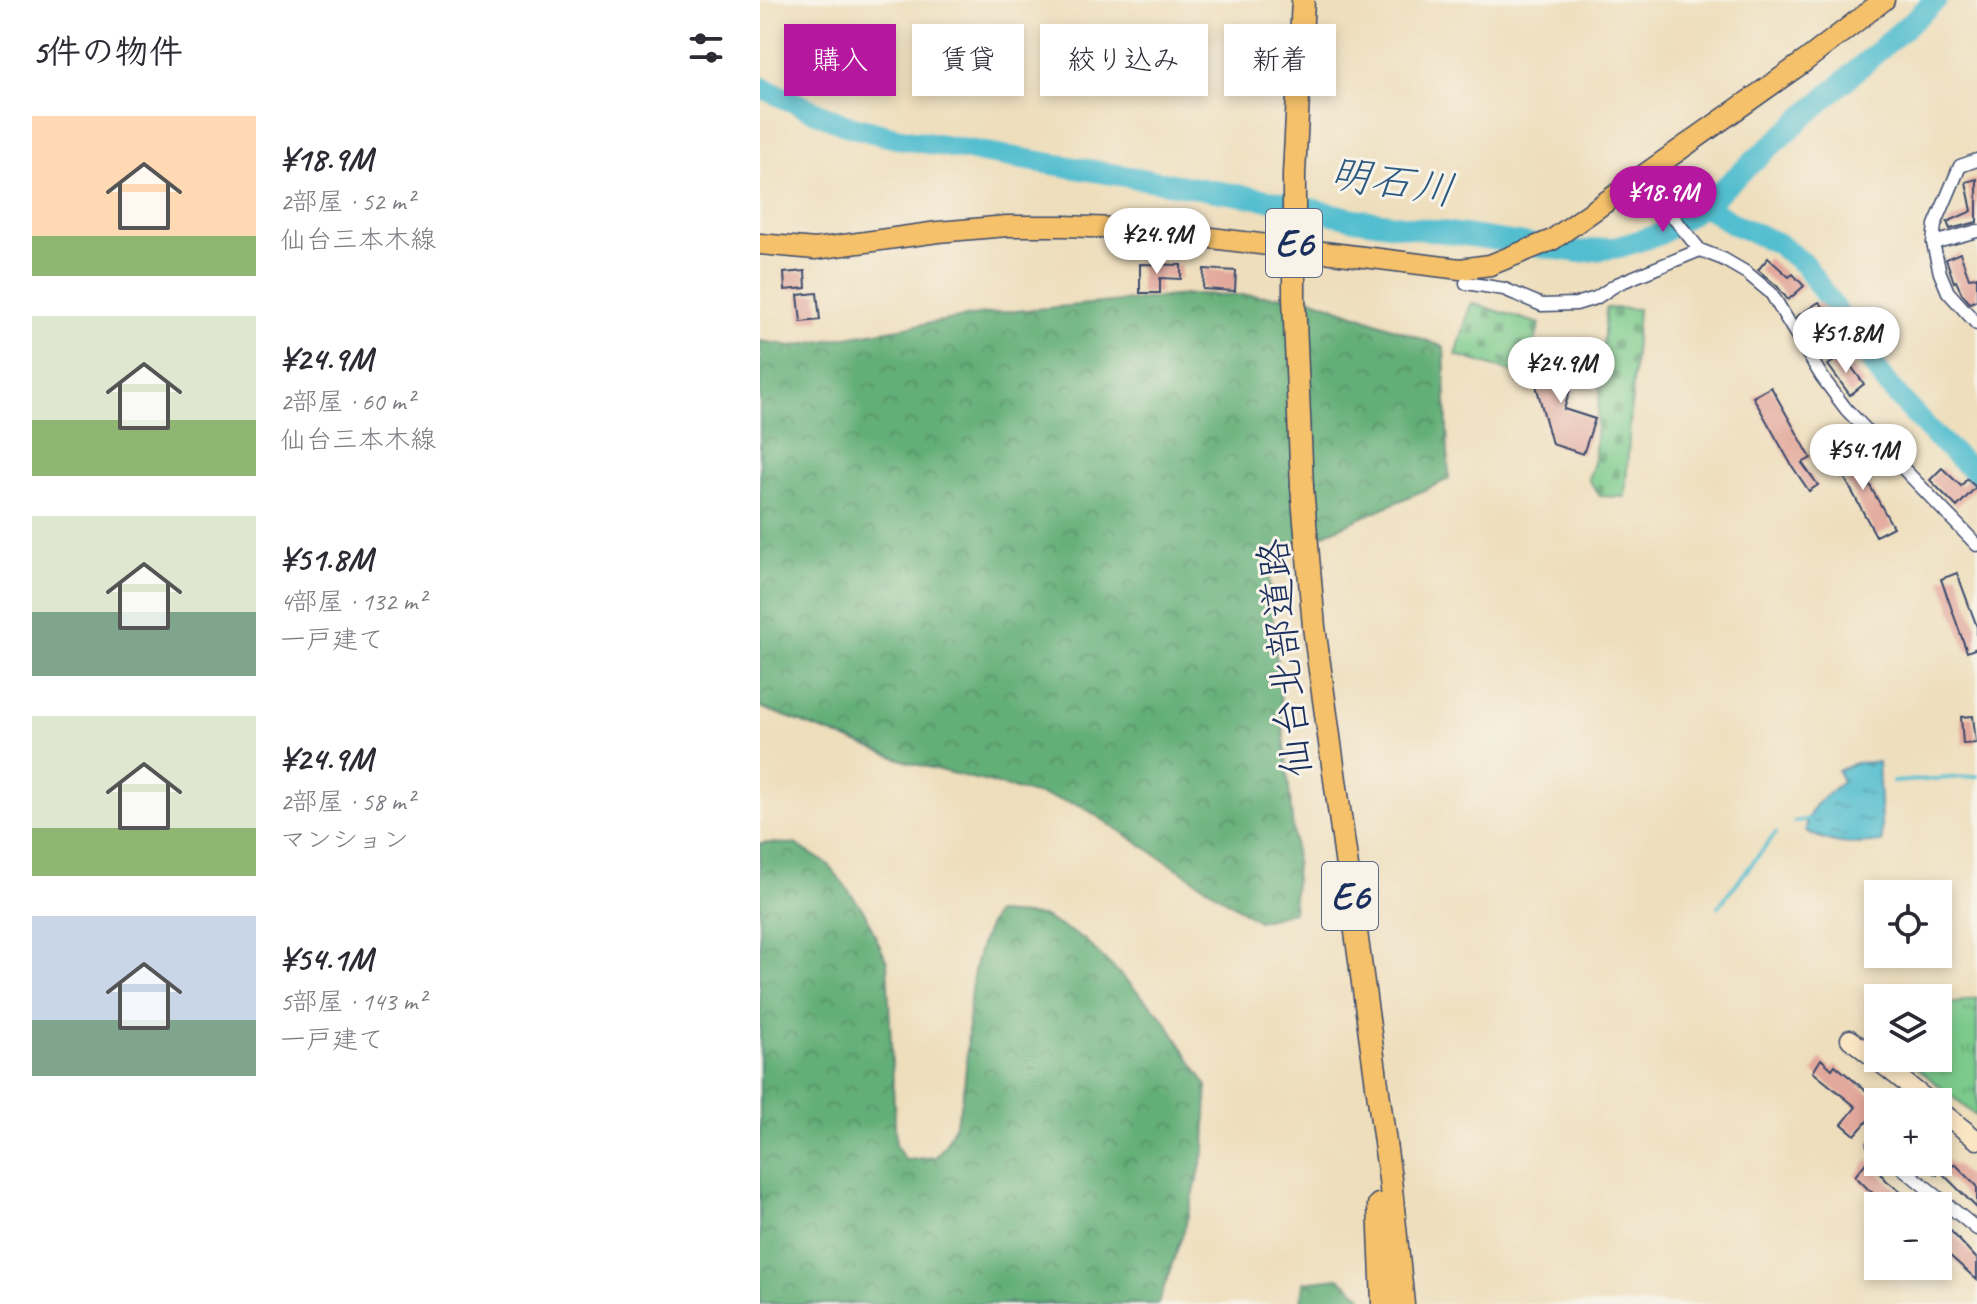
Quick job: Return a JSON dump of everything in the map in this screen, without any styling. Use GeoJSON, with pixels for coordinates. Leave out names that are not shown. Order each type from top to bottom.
{"type":"FeatureCollection","features":[{"type":"Feature","properties":{"kind":"highway","name":"仙台北部道路"},"geometry":{"type":"LineString","coordinates":[[1303,0],[1294,174],[1294,298],[1302,487],[1314,627],[1403,1304]]}},
{"type":"Feature","properties":{"kind":"highway"},"geometry":{"type":"LineString","coordinates":[[1369,1030],[1383,1304]]}},
{"type":"Feature","properties":{"kind":"main road"},"geometry":{"type":"LineString","coordinates":[[760,244],[815,249],[938,232],[1007,226],[1065,226],[1139,229],[1460,269],[1490,265],[1552,240],[1576,224],[1805,61],[1884,0]]}},
{"type":"Feature","properties":{"kind":"street"},"geometry":{"type":"LineString","coordinates":[[1977,160],[1960,166],[1935,225],[1933,243],[1948,292],[1977,324]]}},
{"type":"Feature","properties":{"kind":"street"},"geometry":{"type":"LineString","coordinates":[[1641,178],[1700,250],[1747,273],[1771,293],[1822,377],[1846,409],[1977,545]]}},
{"type":"Feature","properties":{"kind":"street"},"geometry":{"type":"LineString","coordinates":[[1933,243],[1977,231]]}},
{"type":"Feature","properties":{"kind":"street"},"geometry":{"type":"LineString","coordinates":[[1466,283],[1504,289],[1542,305],[1576,304],[1596,298],[1617,284],[1700,250]]}},
{"type":"Feature","properties":{"kind":"street"},"geometry":{"type":"LineString","coordinates":[[1963,309],[1977,304]]}},
{"type":"Feature","properties":{"kind":"street"},"geometry":{"type":"LineString","coordinates":[[1850,1039],[1903,1088]]}},
{"type":"Feature","properties":{"kind":"street"},"geometry":{"type":"LineString","coordinates":[[1952,1120],[1977,1140]]}},
{"type":"Feature","properties":{"kind":"street"},"geometry":{"type":"LineString","coordinates":[[1912,1176],[1977,1229]]}},
{"type":"Feature","properties":{"kind":"green space"},"geometry":{"type":"Polygon","coordinates":[[[1196,294],[1308,297],[1444,347],[1449,479],[1322,535],[1266,549],[1296,861],[1293,912],[1258,921],[1080,805],[911,763],[760,707],[760,341],[793,346],[984,314],[1196,294]]]}},
{"type":"Feature","properties":{"kind":"green space"},"geometry":{"type":"Polygon","coordinates":[[[1471,303],[1540,324],[1525,376],[1456,355],[1471,303]]]}},
{"type":"Feature","properties":{"kind":"green space"},"geometry":{"type":"Polygon","coordinates":[[[1606,308],[1638,309],[1625,497],[1600,496],[1588,479],[1594,463],[1606,308]]]}},
{"type":"Feature","properties":{"kind":"green space"},"geometry":{"type":"Polygon","coordinates":[[[760,843],[795,844],[829,865],[864,911],[887,962],[896,1145],[905,1160],[936,1157],[958,1117],[966,1071],[973,977],[981,944],[995,913],[1042,916],[1084,939],[1162,1016],[1207,1086],[1205,1149],[1185,1227],[1158,1304],[760,1304],[760,843]]]}},
{"type":"Feature","properties":{"kind":"green space"},"geometry":{"type":"Polygon","coordinates":[[[1977,998],[1977,1117],[1952,1097],[1952,1088],[1942,1088],[1922,1072],[1952,1072],[1952,1004],[1977,998]]]}},
{"type":"Feature","properties":{"kind":"green space"},"geometry":{"type":"Polygon","coordinates":[[[1339,1278],[1361,1295],[1361,1304],[1301,1304],[1303,1282],[1339,1278]]]}},
{"type":"Feature","properties":{"kind":"water"},"geometry":{"type":"Polygon","coordinates":[[[1878,762],[1882,842],[1843,843],[1806,831],[1813,809],[1842,782],[1838,771],[1855,763],[1878,762]]]}},
{"type":"Feature","properties":{"kind":"building"},"geometry":{"type":"Polygon","coordinates":[[[1977,179],[1977,222],[1950,229],[1947,222],[1972,211],[1966,182],[1977,179]]]}},
{"type":"Feature","properties":{"kind":"building"},"geometry":{"type":"Polygon","coordinates":[[[1960,253],[1969,278],[1977,277],[1977,300],[1970,303],[1954,282],[1946,259],[1960,253]]]}},
{"type":"Feature","properties":{"kind":"building"},"geometry":{"type":"Polygon","coordinates":[[[1768,258],[1789,277],[1793,274],[1804,286],[1788,300],[1758,270],[1768,258]]]}},
{"type":"Feature","properties":{"kind":"building"},"geometry":{"type":"Polygon","coordinates":[[[1140,264],[1181,265],[1181,279],[1160,278],[1160,293],[1140,293],[1140,264]]]}},
{"type":"Feature","properties":{"kind":"building"},"geometry":{"type":"Polygon","coordinates":[[[1204,269],[1236,271],[1235,291],[1203,289],[1204,269]]]}},
{"type":"Feature","properties":{"kind":"building"},"geometry":{"type":"Polygon","coordinates":[[[805,271],[806,288],[785,290],[784,273],[805,271]]]}},
{"type":"Feature","properties":{"kind":"building"},"geometry":{"type":"Polygon","coordinates":[[[817,293],[820,320],[801,322],[798,295],[817,293]]]}},
{"type":"Feature","properties":{"kind":"building"},"geometry":{"type":"Polygon","coordinates":[[[1819,302],[1827,311],[1820,317],[1829,330],[1813,342],[1796,317],[1819,302]]]}},
{"type":"Feature","properties":{"kind":"building"},"geometry":{"type":"Polygon","coordinates":[[[1539,355],[1577,368],[1564,409],[1595,419],[1583,454],[1552,444],[1533,374],[1539,355]]]}},
{"type":"Feature","properties":{"kind":"building"},"geometry":{"type":"Polygon","coordinates":[[[1843,355],[1864,384],[1850,395],[1828,365],[1843,355]]]}},
{"type":"Feature","properties":{"kind":"building"},"geometry":{"type":"Polygon","coordinates":[[[1771,387],[1811,458],[1802,463],[1818,485],[1809,491],[1753,397],[1771,387]]]}},
{"type":"Feature","properties":{"kind":"building"},"geometry":{"type":"Polygon","coordinates":[[[1846,443],[1893,527],[1876,536],[1841,471],[1846,468],[1835,448],[1846,443]]]}},
{"type":"Feature","properties":{"kind":"building"},"geometry":{"type":"Polygon","coordinates":[[[1942,468],[1961,486],[1967,479],[1976,487],[1957,507],[1930,480],[1942,468]]]}},
{"type":"Feature","properties":{"kind":"building"},"geometry":{"type":"Polygon","coordinates":[[[1957,573],[1977,627],[1977,648],[1967,652],[1941,579],[1957,573]]]}},
{"type":"Feature","properties":{"kind":"building"},"geometry":{"type":"Polygon","coordinates":[[[1973,716],[1976,743],[1963,744],[1961,717],[1973,716]]]}},
{"type":"Feature","properties":{"kind":"building"},"geometry":{"type":"Polygon","coordinates":[[[1821,1059],[1832,1069],[1835,1065],[1864,1089],[1864,1125],[1855,1135],[1842,1124],[1856,1107],[1813,1072],[1821,1059]]]}},
{"type":"Feature","properties":{"kind":"building"},"geometry":{"type":"Polygon","coordinates":[[[1955,1164],[1977,1186],[1977,1208],[1945,1176],[1952,1176],[1952,1165],[1955,1164]]]}},
{"type":"Feature","properties":{"kind":"building"},"geometry":{"type":"Polygon","coordinates":[[[1864,1165],[1864,1176],[1882,1176],[1901,1192],[1872,1192],[1855,1176],[1864,1165]]]}},
{"type":"Feature","properties":{"kind":"building"},"geometry":{"type":"Polygon","coordinates":[[[1952,1232],[1977,1259],[1977,1280],[1952,1258],[1952,1232]]]}},
{"type":"Feature","properties":{"kind":"waterway","name":"明石川"},"geometry":{"type":"LineString","coordinates":[[760,87],[845,125],[896,138],[1275,201],[1355,219],[1579,252],[1619,247],[1658,235],[1704,205],[1936,0]]}},
{"type":"Feature","properties":{"kind":"waterway"},"geometry":{"type":"LineString","coordinates":[[1704,205],[1733,224],[1777,243],[1804,264],[1887,384],[1933,434],[1977,475]]}},
{"type":"Feature","properties":{"kind":"waterway"},"geometry":{"type":"LineString","coordinates":[[1893,782],[1977,776]]}},
{"type":"Feature","properties":{"kind":"waterway"},"geometry":{"type":"LineString","coordinates":[[1794,822],[1811,819]]}},
{"type":"Feature","properties":{"kind":"waterway"},"geometry":{"type":"LineString","coordinates":[[1718,907],[1776,833]]}}]}
